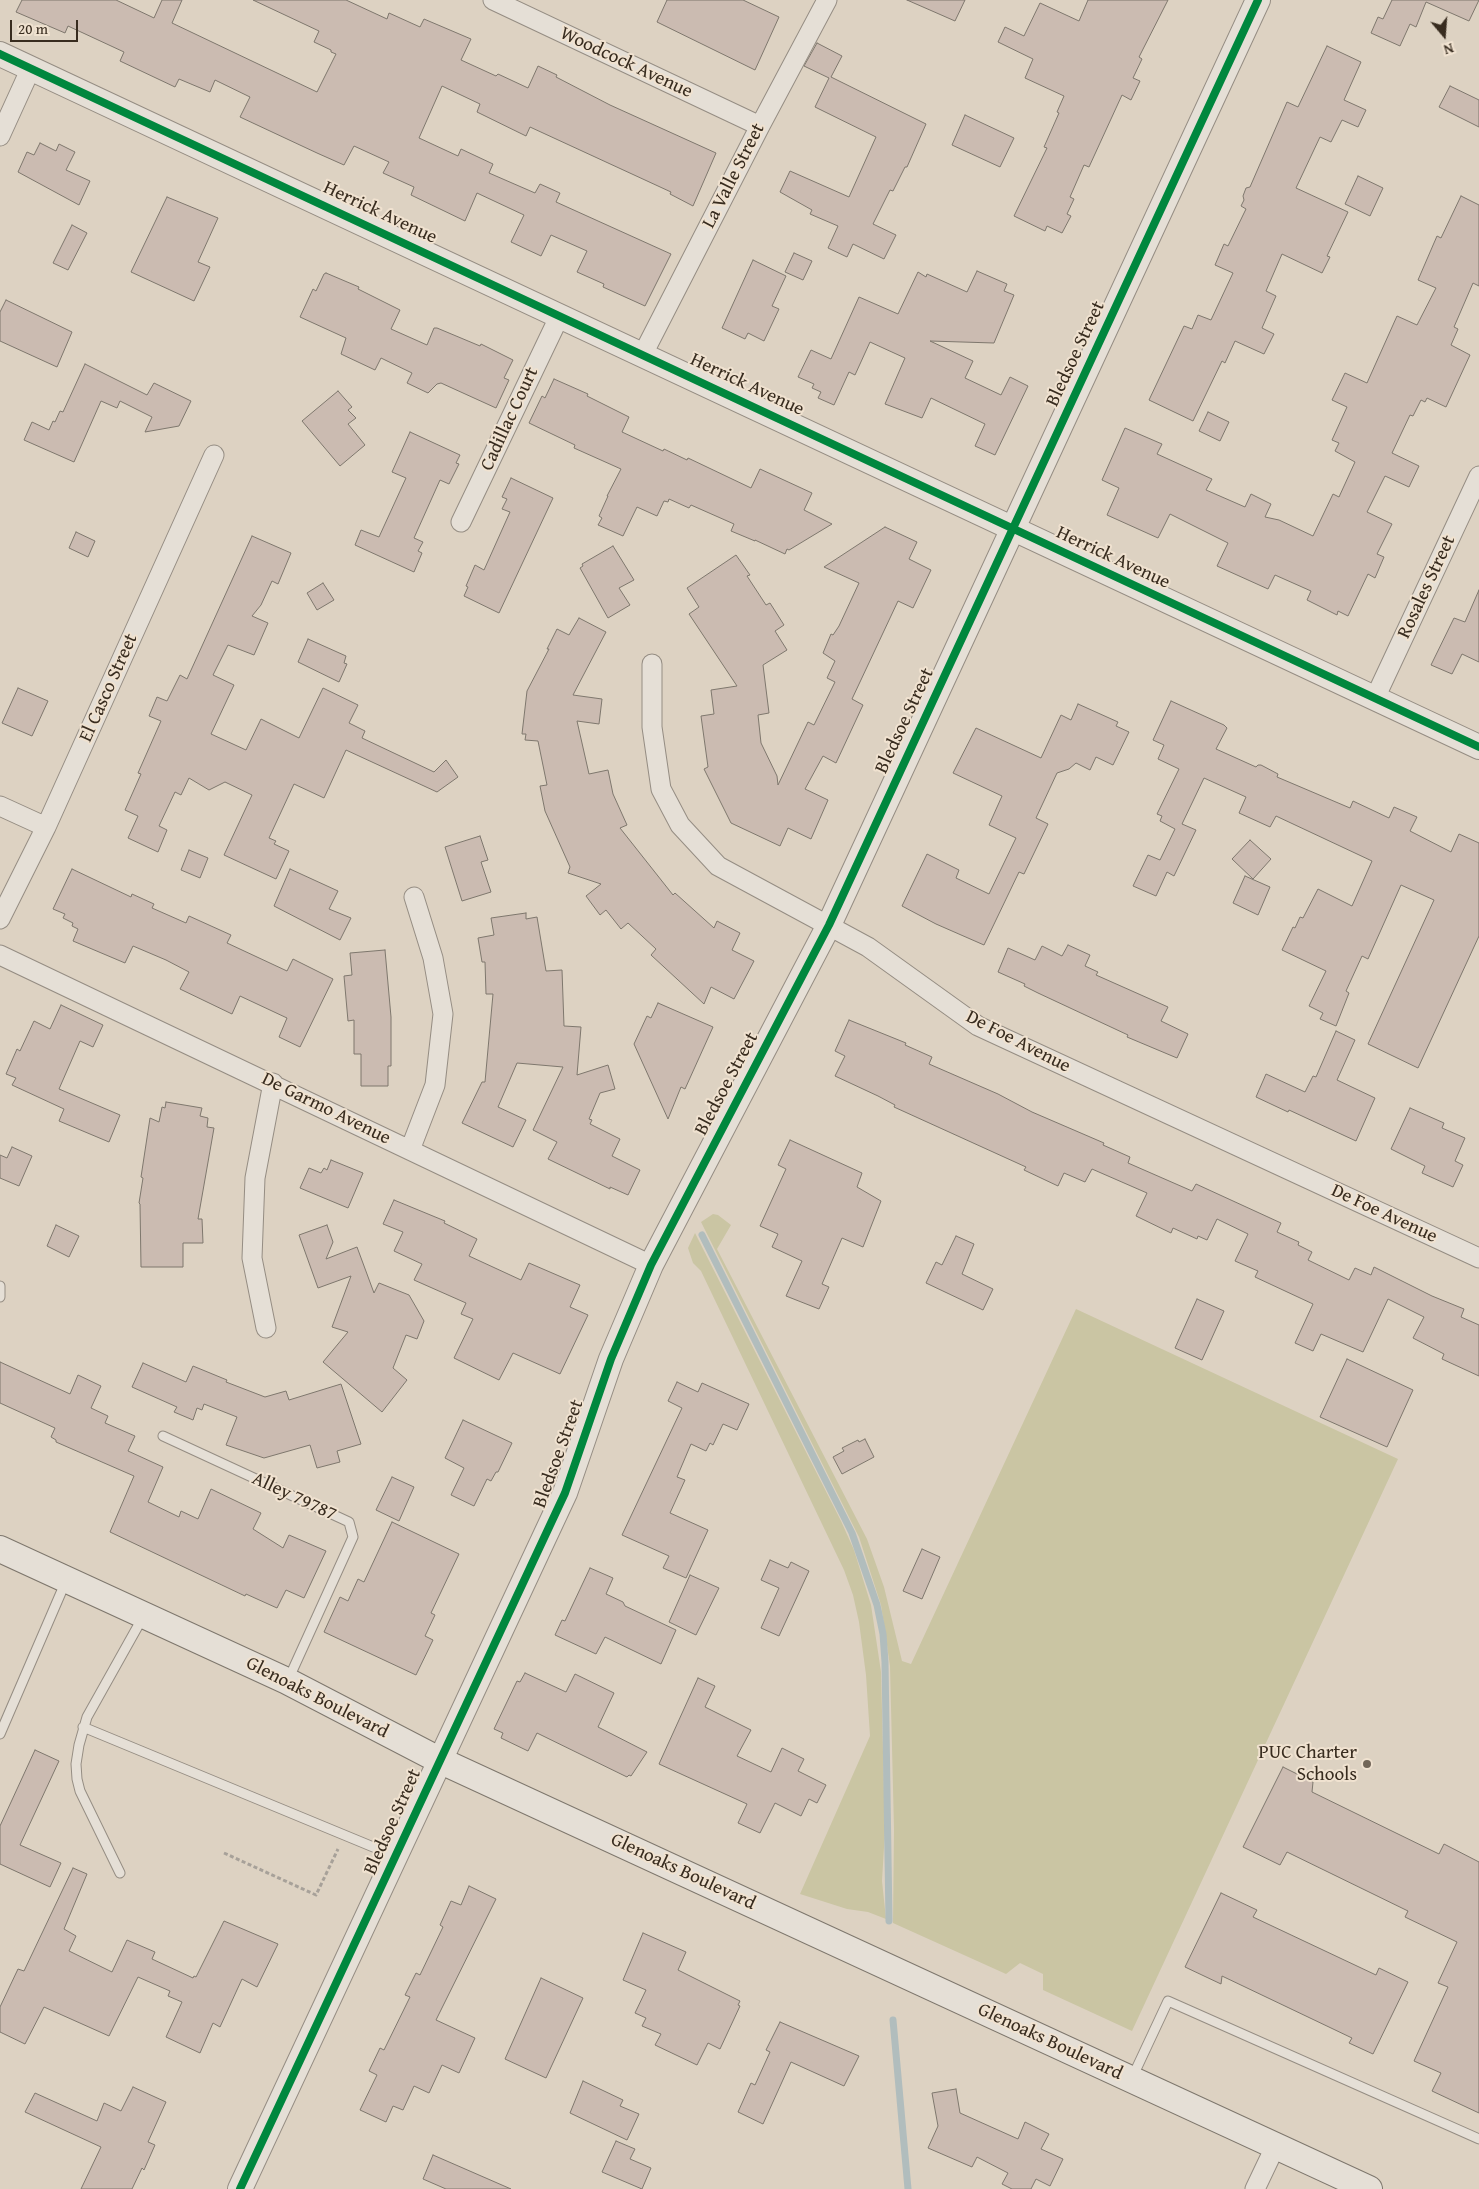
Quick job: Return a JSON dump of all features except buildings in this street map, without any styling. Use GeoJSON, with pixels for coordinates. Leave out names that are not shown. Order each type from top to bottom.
{"type":"FeatureCollection","features":[{"type":"Feature","properties":{"kind":"main road","name":"Glenoaks Boulevard"},"geometry":{"type":"LineString","coordinates":[[0,1549],[287,1681],[439,1760],[1369,2189]]}},
{"type":"Feature","properties":{"kind":"street","name":"Woodcock Avenue"},"geometry":{"type":"LineString","coordinates":[[493,0],[760,126]]}},
{"type":"Feature","properties":{"kind":"street","name":"La Valle Street"},"geometry":{"type":"LineString","coordinates":[[643,354],[827,0]]}},
{"type":"Feature","properties":{"kind":"street","name":"Bledsoe Street"},"geometry":{"type":"LineString","coordinates":[[240,2189],[565,1493],[610,1359],[651,1265],[829,925],[1258,0]]}},
{"type":"Feature","properties":{"kind":"street","name":"Herrick Avenue"},"geometry":{"type":"LineString","coordinates":[[0,54],[1479,747]]}},
{"type":"Feature","properties":{"kind":"street"},"geometry":{"type":"LineString","coordinates":[[0,136],[32,68]]}},
{"type":"Feature","properties":{"kind":"street","name":"Cadillac Court"},"geometry":{"type":"LineString","coordinates":[[461,522],[560,315]]}},
{"type":"Feature","properties":{"kind":"street","name":"El Casco Street"},"geometry":{"type":"LineString","coordinates":[[0,919],[46,827],[214,455]]}},
{"type":"Feature","properties":{"kind":"street","name":"Rosales Street"},"geometry":{"type":"LineString","coordinates":[[1374,698],[1479,476]]}},
{"type":"Feature","properties":{"kind":"street","name":"De Foe Avenue"},"geometry":{"type":"LineString","coordinates":[[652,664],[652,727],[661,789],[680,826],[718,866],[868,947],[978,1026],[1479,1258]]}},
{"type":"Feature","properties":{"kind":"street"},"geometry":{"type":"LineString","coordinates":[[0,806],[46,827]]}},
{"type":"Feature","properties":{"kind":"street"},"geometry":{"type":"LineString","coordinates":[[410,1150],[435,1085],[443,1014],[432,958],[414,897]]}},
{"type":"Feature","properties":{"kind":"street","name":"De Garmo Avenue"},"geometry":{"type":"LineString","coordinates":[[0,955],[651,1265]]}},
{"type":"Feature","properties":{"kind":"street"},"geometry":{"type":"LineString","coordinates":[[266,1328],[252,1258],[255,1178],[272,1083]]}},
{"type":"Feature","properties":{"kind":"street"},"geometry":{"type":"LineString","coordinates":[[1255,2189],[1275,2147]]}},
{"type":"Feature","properties":{"kind":"lane"},"geometry":{"type":"LineString","coordinates":[[0,1286],[0,1297]]}},
{"type":"Feature","properties":{"kind":"lane","name":"Alley 79787"},"geometry":{"type":"LineString","coordinates":[[163,1436],[349,1522],[353,1538],[287,1681]]}},
{"type":"Feature","properties":{"kind":"lane"},"geometry":{"type":"LineString","coordinates":[[0,1734],[67,1580]]}},
{"type":"Feature","properties":{"kind":"lane"},"geometry":{"type":"LineString","coordinates":[[120,1873],[80,1791],[76,1764],[83,1728],[144,1616]]}},
{"type":"Feature","properties":{"kind":"lane"},"geometry":{"type":"LineString","coordinates":[[83,1728],[396,1856]]}},
{"type":"Feature","properties":{"kind":"lane"},"geometry":{"type":"LineString","coordinates":[[1131,2080],[1168,2001],[1479,2139]]}},
{"type":"Feature","properties":{"kind":"path"},"geometry":{"type":"LineString","coordinates":[[224,1853],[316,1895],[344,1835]]}},
{"type":"Feature","properties":{"kind":"shaded area"},"geometry":{"type":"Polygon","coordinates":[[[713,1214],[718,1215],[731,1225],[717,1249],[867,1539],[884,1587],[902,1661],[911,1664],[1076,1309],[1398,1459],[1132,2031],[1043,1990],[1043,1974],[1020,1963],[1006,1974],[893,1923],[894,1829],[890,1666],[881,1605],[859,1537],[701,1222],[713,1214]]]}},
{"type":"Feature","properties":{"kind":"shaded area"},"geometry":{"type":"Polygon","coordinates":[[[695,1233],[841,1521],[854,1550],[871,1605],[881,1672],[885,1830],[882,1881],[886,1919],[868,1912],[847,1909],[800,1894],[870,1736],[866,1675],[859,1622],[853,1595],[844,1570],[701,1271],[693,1263],[688,1248],[695,1233]]]}},
{"type":"Feature","properties":{"kind":"waterway"},"geometry":{"type":"LineString","coordinates":[[702,1235],[852,1533],[877,1605],[883,1634],[885,1662],[889,1921]]}},
{"type":"Feature","properties":{"kind":"waterway"},"geometry":{"type":"LineString","coordinates":[[893,2020],[908,2189]]}},
{"type":"Feature","properties":{"kind":"cycle path"},"geometry":{"type":"LineString","coordinates":[[240,2189],[565,1493],[611,1359],[651,1265],[829,925],[1258,0]]}},
{"type":"Feature","properties":{"kind":"cycle path"},"geometry":{"type":"LineString","coordinates":[[0,54],[1479,747]]}},
{"type":"Feature","properties":{"kind":"place","name":"PUC Charter Schools"},"geometry":{"type":"Point","coordinates":[1367,1764]}}]}
